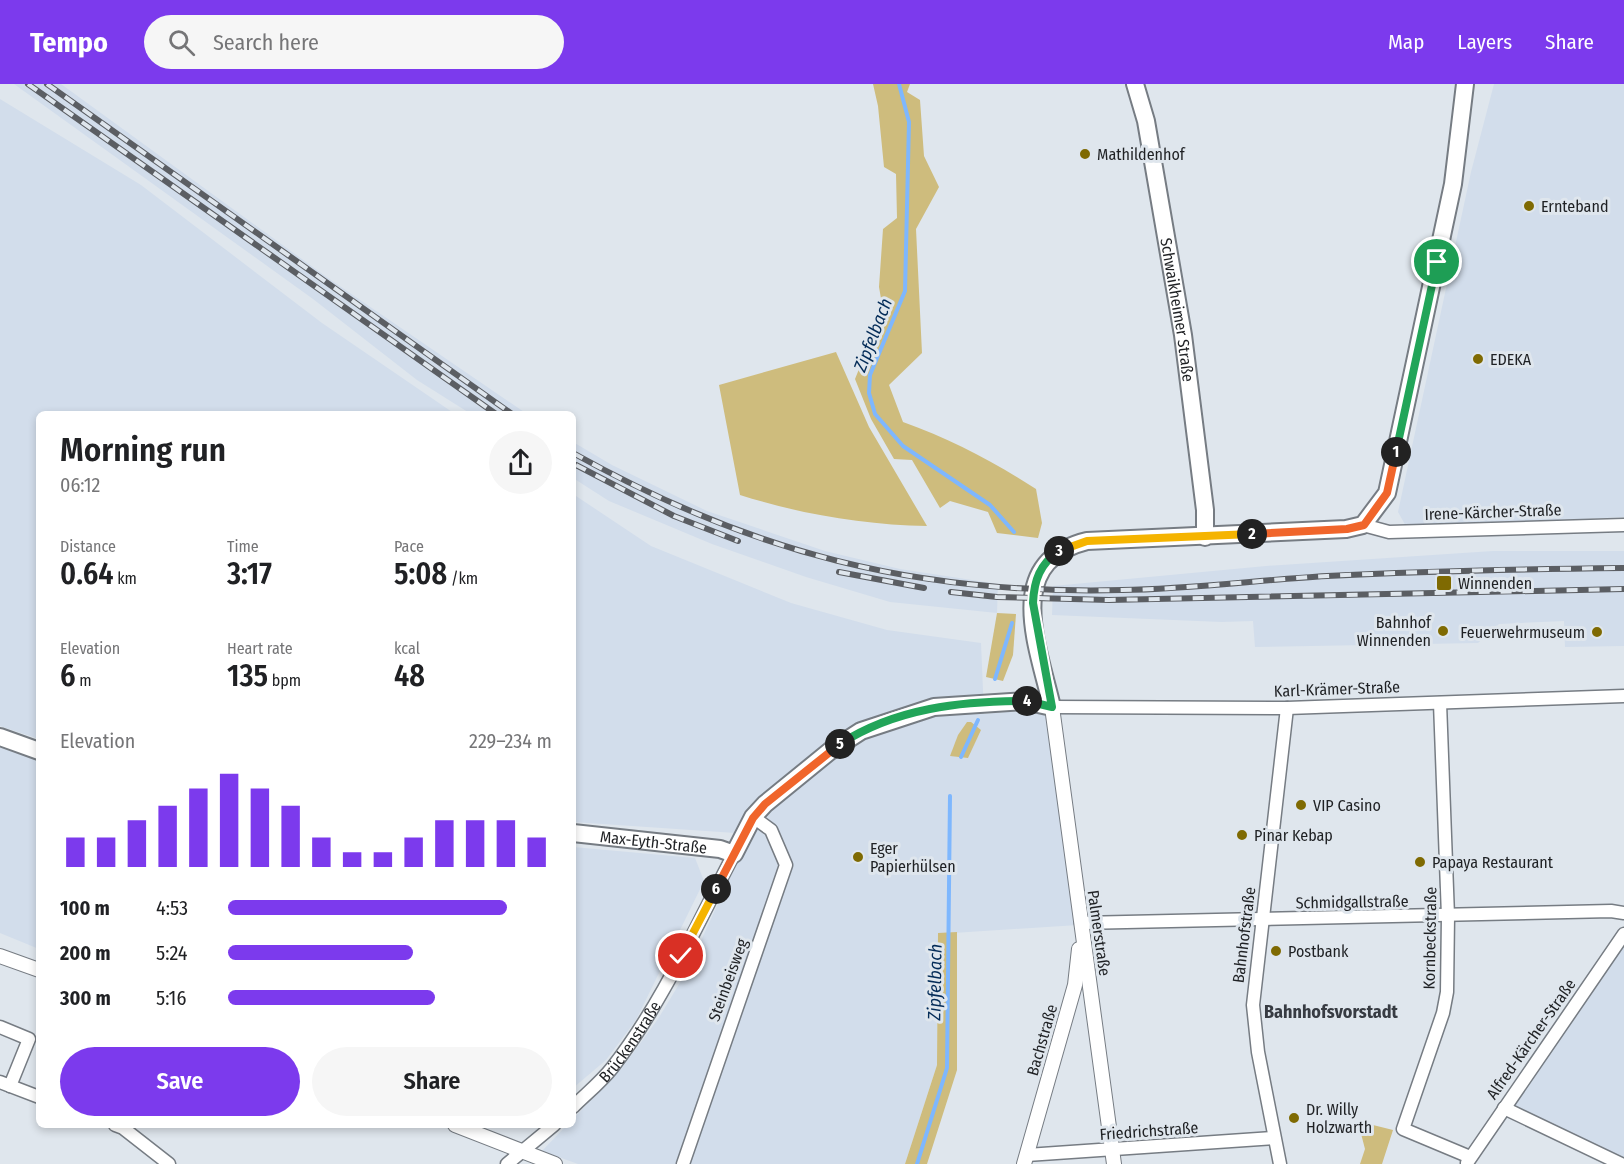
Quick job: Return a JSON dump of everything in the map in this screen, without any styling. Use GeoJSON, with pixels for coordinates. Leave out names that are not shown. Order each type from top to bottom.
{"type":"FeatureCollection","features":[{"type":"Feature","properties":{"kind":"main road","name":"Schwaikheimer Straße"},"geometry":{"type":"LineString","coordinates":[[1135,84],[1148,131],[1183,335],[1205,510],[1205,537]]}},
{"type":"Feature","properties":{"kind":"main road"},"geometry":{"type":"LineString","coordinates":[[1052,707],[1033,614],[1036,580],[1048,560],[1069,546],[1087,541],[1347,529],[1364,525],[1387,493],[1454,184],[1465,84]]}},
{"type":"Feature","properties":{"kind":"main road","name":"Brückenstraße"},"geometry":{"type":"LineString","coordinates":[[734,854],[753,818],[830,751],[861,731],[934,707],[969,703],[1030,701],[1052,707]]}},
{"type":"Feature","properties":{"kind":"main road"},"geometry":{"type":"LineString","coordinates":[[0,737],[36,750]]}},
{"type":"Feature","properties":{"kind":"main road","name":"Max-Eyth-Straße"},"geometry":{"type":"LineString","coordinates":[[576,833],[720,849],[734,854]]}},
{"type":"Feature","properties":{"kind":"street","name":"Irene-Kärcher-Straße"},"geometry":{"type":"LineString","coordinates":[[1364,525],[1389,532],[1624,525]]}},
{"type":"Feature","properties":{"kind":"street","name":"Karl-Krämer-Straße"},"geometry":{"type":"LineString","coordinates":[[1052,707],[1287,708],[1624,696]]}},
{"type":"Feature","properties":{"kind":"street","name":"Kornbeckstraße"},"geometry":{"type":"LineString","coordinates":[[1440,703],[1449,965],[1443,1013],[1408,1131],[1468,1161]]}},
{"type":"Feature","properties":{"kind":"street","name":"Palmerstraße"},"geometry":{"type":"LineString","coordinates":[[1052,707],[1113,1157]]}},
{"type":"Feature","properties":{"kind":"street","name":"Bahnhofstraße"},"geometry":{"type":"LineString","coordinates":[[1280,1164],[1258,1052],[1253,1005],[1287,708]]}},
{"type":"Feature","properties":{"kind":"street","name":"Steinbeisweg"},"geometry":{"type":"LineString","coordinates":[[683,1164],[786,865],[771,830],[753,818]]}},
{"type":"Feature","properties":{"kind":"street","name":"Brückenstraße"},"geometry":{"type":"LineString","coordinates":[[576,1104],[612,1068],[644,1019],[669,979],[734,854]]}},
{"type":"Feature","properties":{"kind":"street","name":"Schmidgallstraße"},"geometry":{"type":"LineString","coordinates":[[1081,923],[1611,911],[1624,913]]}},
{"type":"Feature","properties":{"kind":"street","name":"Bachstraße"},"geometry":{"type":"LineString","coordinates":[[1025,1159],[1075,985],[1081,923]]}},
{"type":"Feature","properties":{"kind":"street","name":"Alfred-Kärcher-Straße"},"geometry":{"type":"LineString","coordinates":[[1468,1161],[1624,934]]}},
{"type":"Feature","properties":{"kind":"street"},"geometry":{"type":"LineString","coordinates":[[0,956],[36,969]]}},
{"type":"Feature","properties":{"kind":"street"},"geometry":{"type":"LineString","coordinates":[[0,1027],[29,1039],[5,1084],[36,1096]]}},
{"type":"Feature","properties":{"kind":"street"},"geometry":{"type":"LineString","coordinates":[[1504,1108],[1621,1164]]}},
{"type":"Feature","properties":{"kind":"street"},"geometry":{"type":"LineString","coordinates":[[123,1128],[169,1164]]}},
{"type":"Feature","properties":{"kind":"street"},"geometry":{"type":"LineString","coordinates":[[462,1128],[555,1164]]}},
{"type":"Feature","properties":{"kind":"street"},"geometry":{"type":"LineString","coordinates":[[507,1164],[550,1128]]}},
{"type":"Feature","properties":{"kind":"street","name":"Friedrichstraße"},"geometry":{"type":"LineString","coordinates":[[1025,1159],[1113,1157],[1274,1138]]}},
{"type":"Feature","properties":{"kind":"shaded area"},"geometry":{"type":"Polygon","coordinates":[[[14,84],[61,84],[328,278],[523,411],[466,411],[417,380],[313,299],[14,84]]]}},
{"type":"Feature","properties":{"kind":"shaded area"},"geometry":{"type":"Polygon","coordinates":[[[873,84],[910,84],[907,92],[920,100],[924,156],[939,187],[916,229],[922,353],[889,385],[903,422],[972,452],[1036,489],[1042,523],[1038,538],[997,533],[988,512],[950,501],[940,508],[912,460],[894,459],[871,419],[855,379],[883,310],[879,287],[883,229],[897,218],[896,174],[884,167],[878,106],[873,84]]]}},
{"type":"Feature","properties":{"kind":"shaded area"},"geometry":{"type":"Polygon","coordinates":[[[1494,84],[1624,84],[1624,517],[1407,528],[1398,512],[1471,172],[1494,84]]]}},
{"type":"Feature","properties":{"kind":"shaded area"},"geometry":{"type":"Polygon","coordinates":[[[0,99],[141,185],[322,323],[451,411],[36,411],[36,738],[0,726],[0,99]]]}},
{"type":"Feature","properties":{"kind":"shaded area"},"geometry":{"type":"Polygon","coordinates":[[[836,352],[869,427],[927,526],[832,517],[786,508],[740,495],[719,385],[836,352]]]}},
{"type":"Feature","properties":{"kind":"shaded area"},"geometry":{"type":"Polygon","coordinates":[[[576,444],[612,465],[707,511],[825,551],[900,569],[998,584],[997,613],[890,602],[806,577],[712,544],[609,501],[576,480],[576,444]]]}},
{"type":"Feature","properties":{"kind":"shaded area"},"geometry":{"type":"Polygon","coordinates":[[[576,496],[651,546],[791,603],[887,630],[981,643],[984,714],[1048,708],[1078,925],[938,934],[937,1065],[905,1164],[578,1164],[542,1151],[564,1128],[576,1128],[576,1116],[622,1068],[658,1019],[687,971],[750,834],[576,822],[576,496]]]}},
{"type":"Feature","properties":{"kind":"shaded area"},"geometry":{"type":"Polygon","coordinates":[[[1493,551],[1624,551],[1624,646],[1565,647],[1564,621],[1499,624],[1478,643],[1255,647],[1253,621],[1222,622],[1052,615],[1053,586],[1266,566],[1493,551]]]}},
{"type":"Feature","properties":{"kind":"shaded area"},"geometry":{"type":"Polygon","coordinates":[[[997,613],[1016,614],[1013,655],[1003,681],[986,677],[997,613]]]}},
{"type":"Feature","properties":{"kind":"shaded area"},"geometry":{"type":"Polygon","coordinates":[[[967,722],[971,722],[981,730],[968,758],[950,756],[958,735],[967,722]]]}},
{"type":"Feature","properties":{"kind":"shaded area"},"geometry":{"type":"Polygon","coordinates":[[[0,747],[36,759],[36,948],[0,933],[0,747]]]}},
{"type":"Feature","properties":{"kind":"shaded area"},"geometry":{"type":"Polygon","coordinates":[[[576,847],[695,858],[704,881],[636,1020],[606,1060],[576,1085],[576,847]]]}},
{"type":"Feature","properties":{"kind":"shaded area"},"geometry":{"type":"Polygon","coordinates":[[[957,932],[957,1070],[927,1164],[905,1164],[937,1065],[938,933],[957,932]]]}},
{"type":"Feature","properties":{"kind":"shaded area"},"geometry":{"type":"Polygon","coordinates":[[[1624,940],[1624,1162],[1510,1107],[1624,940]]]}},
{"type":"Feature","properties":{"kind":"shaded area"},"geometry":{"type":"Polygon","coordinates":[[[1369,1124],[1393,1130],[1382,1164],[1360,1164],[1365,1149],[1359,1126],[1369,1124]]]}},
{"type":"Feature","properties":{"kind":"waterway","name":"Zipfelbach"},"geometry":{"type":"LineString","coordinates":[[899,84],[909,122],[905,291],[870,375],[869,393],[875,414],[903,446],[990,505],[1014,532]]}},
{"type":"Feature","properties":{"kind":"waterway","name":"Zipfelbach"},"geometry":{"type":"LineString","coordinates":[[995,679],[1012,623]]}},
{"type":"Feature","properties":{"kind":"waterway","name":"Zipfelbach"},"geometry":{"type":"LineString","coordinates":[[961,757],[978,720]]}},
{"type":"Feature","properties":{"kind":"waterway","name":"Zipfelbach"},"geometry":{"type":"LineString","coordinates":[[917,1164],[947,1068],[950,796]]}},
{"type":"Feature","properties":{"kind":"railway"},"geometry":{"type":"LineString","coordinates":[[28,84],[492,411]]}},
{"type":"Feature","properties":{"kind":"railway"},"geometry":{"type":"LineString","coordinates":[[47,84],[508,411]]}},
{"type":"Feature","properties":{"kind":"railway"},"geometry":{"type":"LineString","coordinates":[[576,455],[640,488],[705,517],[771,542],[837,561],[905,575],[974,585],[1047,590],[1122,590],[1364,574],[1624,568]]}},
{"type":"Feature","properties":{"kind":"railway"},"geometry":{"type":"LineString","coordinates":[[576,465],[674,516],[738,541]]}},
{"type":"Feature","properties":{"kind":"railway"},"geometry":{"type":"LineString","coordinates":[[839,572],[924,588]]}},
{"type":"Feature","properties":{"kind":"railway"},"geometry":{"type":"LineString","coordinates":[[951,592],[997,597],[1109,600],[1624,589]]}},
{"type":"Feature","properties":{"kind":"place","name":"Mathildenhof"},"geometry":{"type":"Point","coordinates":[1085,154]}},
{"type":"Feature","properties":{"kind":"place","name":"Ernteband"},"geometry":{"type":"Point","coordinates":[1529,206]}},
{"type":"Feature","properties":{"kind":"place","name":"EDEKA"},"geometry":{"type":"Point","coordinates":[1478,359]}},
{"type":"Feature","properties":{"kind":"place","name":"Winnenden"},"geometry":{"type":"Point","coordinates":[1444,583]}},
{"type":"Feature","properties":{"kind":"place","name":"Bahnhof Winnenden"},"geometry":{"type":"Point","coordinates":[1443,631]}},
{"type":"Feature","properties":{"kind":"place","name":"Feuerwehrmuseum"},"geometry":{"type":"Point","coordinates":[1597,632]}},
{"type":"Feature","properties":{"kind":"place","name":"VIP Casino"},"geometry":{"type":"Point","coordinates":[1301,805]}},
{"type":"Feature","properties":{"kind":"place","name":"Pinar Kebap"},"geometry":{"type":"Point","coordinates":[1242,835]}},
{"type":"Feature","properties":{"kind":"place","name":"Eger Papierhülsen"},"geometry":{"type":"Point","coordinates":[858,857]}},
{"type":"Feature","properties":{"kind":"place","name":"Papaya Restaurant"},"geometry":{"type":"Point","coordinates":[1420,862]}},
{"type":"Feature","properties":{"kind":"place","name":"Postbank"},"geometry":{"type":"Point","coordinates":[1276,951]}},
{"type":"Feature","properties":{"kind":"place","name":"Dr. Willy Holzwarth"},"geometry":{"type":"Point","coordinates":[1294,1118]}},
{"type":"Feature","properties":{"kind":"district","name":"Bahnhofsvorstadt"},"geometry":{"type":"Point","coordinates":[1331,1012]}},
{"type":"Feature","properties":{"kind":"route"},"geometry":{"type":"LineString","coordinates":[[681,956],[753,818],[765,804],[830,751],[861,731],[934,707],[969,703],[1030,701],[1052,707],[1033,614],[1033,603],[1034,585],[1040,568],[1057,552],[1087,541],[1347,529],[1364,525],[1387,493],[1437,262]]}}]}
